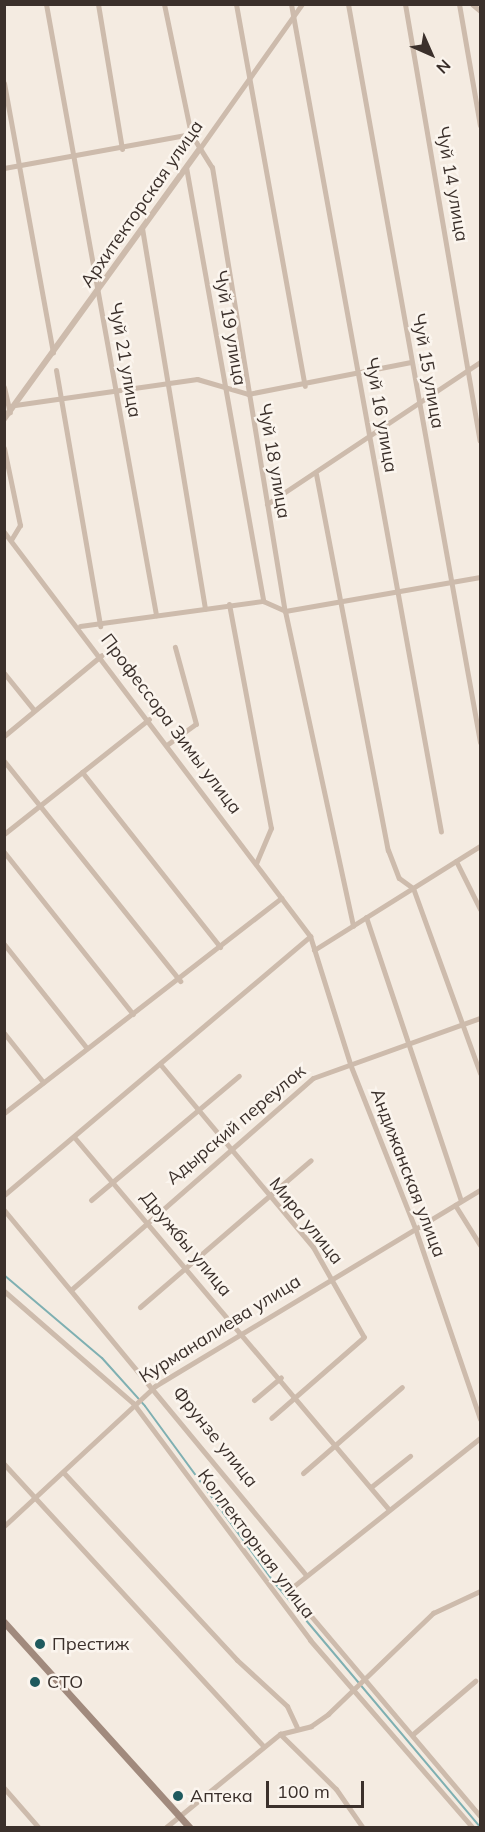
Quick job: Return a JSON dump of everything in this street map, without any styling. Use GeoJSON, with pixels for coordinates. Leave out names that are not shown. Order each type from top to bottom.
{"type":"FeatureCollection","features":[{"type":"Feature","properties":{"kind":"main road"},"geometry":{"type":"LineString","coordinates":[[4,1622],[190,1827]]}},
{"type":"Feature","properties":{"kind":"street","name":"Чуй 21 улица"},"geometry":{"type":"LineString","coordinates":[[46,4],[156,615]]}},
{"type":"Feature","properties":{"kind":"street"},"geometry":{"type":"LineString","coordinates":[[98,4],[122,148]]}},
{"type":"Feature","properties":{"kind":"street","name":"Чуй 18 улица"},"geometry":{"type":"LineString","coordinates":[[164,4],[191,134],[212,167],[285,611],[353,926]]}},
{"type":"Feature","properties":{"kind":"street"},"geometry":{"type":"LineString","coordinates":[[236,4],[305,386]]}},
{"type":"Feature","properties":{"kind":"street","name":"Чуй 16 улица"},"geometry":{"type":"LineString","coordinates":[[291,4],[369,436],[400,591],[441,832]]}},
{"type":"Feature","properties":{"kind":"street","name":"Архитекторская улица"},"geometry":{"type":"LineString","coordinates":[[4,419],[98,293],[302,4]]}},
{"type":"Feature","properties":{"kind":"street","name":"Чуй 15 улица"},"geometry":{"type":"LineString","coordinates":[[348,4],[418,406],[480,742]]}},
{"type":"Feature","properties":{"kind":"street","name":"Чуй 14 улица"},"geometry":{"type":"LineString","coordinates":[[405,4],[480,441]]}},
{"type":"Feature","properties":{"kind":"street"},"geometry":{"type":"LineString","coordinates":[[459,4],[480,125]]}},
{"type":"Feature","properties":{"kind":"street"},"geometry":{"type":"LineString","coordinates":[[472,4],[480,11]]}},
{"type":"Feature","properties":{"kind":"street"},"geometry":{"type":"LineString","coordinates":[[4,83],[53,354]]}},
{"type":"Feature","properties":{"kind":"street"},"geometry":{"type":"LineString","coordinates":[[4,168],[191,134]]}},
{"type":"Feature","properties":{"kind":"street","name":"Чуй 19 улица"},"geometry":{"type":"LineString","coordinates":[[186,167],[263,601]]}},
{"type":"Feature","properties":{"kind":"street"},"geometry":{"type":"LineString","coordinates":[[142,228],[205,609]]}},
{"type":"Feature","properties":{"kind":"street"},"geometry":{"type":"LineString","coordinates":[[15,405],[197,379],[248,394],[305,386],[411,362]]}},
{"type":"Feature","properties":{"kind":"street"},"geometry":{"type":"LineString","coordinates":[[267,504],[418,406],[480,362]]}},
{"type":"Feature","properties":{"kind":"street"},"geometry":{"type":"LineString","coordinates":[[56,370],[100,626]]}},
{"type":"Feature","properties":{"kind":"street"},"geometry":{"type":"LineString","coordinates":[[4,387],[9,412]]}},
{"type":"Feature","properties":{"kind":"street"},"geometry":{"type":"LineString","coordinates":[[4,448],[20,525],[11,540]]}},
{"type":"Feature","properties":{"kind":"street"},"geometry":{"type":"LineString","coordinates":[[316,474],[345,603],[388,850],[399,878],[413,888],[466,1025],[480,1073]]}},
{"type":"Feature","properties":{"kind":"street","name":"Профессора Зимы улица"},"geometry":{"type":"LineString","coordinates":[[4,532],[102,655],[310,936]]}},
{"type":"Feature","properties":{"kind":"street"},"geometry":{"type":"LineString","coordinates":[[80,627],[100,626],[156,615],[263,601],[285,611],[345,603],[480,577]]}},
{"type":"Feature","properties":{"kind":"street"},"geometry":{"type":"LineString","coordinates":[[229,604],[271,828],[256,863]]}},
{"type":"Feature","properties":{"kind":"street"},"geometry":{"type":"LineString","coordinates":[[168,744],[196,724],[175,647]]}},
{"type":"Feature","properties":{"kind":"street"},"geometry":{"type":"LineString","coordinates":[[4,736],[102,655]]}},
{"type":"Feature","properties":{"kind":"street"},"geometry":{"type":"LineString","coordinates":[[4,673],[34,710]]}},
{"type":"Feature","properties":{"kind":"street"},"geometry":{"type":"LineString","coordinates":[[4,834],[149,719]]}},
{"type":"Feature","properties":{"kind":"street"},"geometry":{"type":"LineString","coordinates":[[4,761],[180,981]]}},
{"type":"Feature","properties":{"kind":"street"},"geometry":{"type":"LineString","coordinates":[[82,772],[220,947]]}},
{"type":"Feature","properties":{"kind":"street"},"geometry":{"type":"LineString","coordinates":[[314,950],[480,846]]}},
{"type":"Feature","properties":{"kind":"street"},"geometry":{"type":"LineString","coordinates":[[4,852],[133,1014]]}},
{"type":"Feature","properties":{"kind":"street"},"geometry":{"type":"LineString","coordinates":[[456,861],[480,909]]}},
{"type":"Feature","properties":{"kind":"street"},"geometry":{"type":"LineString","coordinates":[[4,1113],[86,1047],[180,981],[281,898]]}},
{"type":"Feature","properties":{"kind":"street"},"geometry":{"type":"LineString","coordinates":[[366,917],[412,1042],[461,1202]]}},
{"type":"Feature","properties":{"kind":"street"},"geometry":{"type":"LineString","coordinates":[[4,1196],[310,936]]}},
{"type":"Feature","properties":{"kind":"street","name":"Андижанская улица"},"geometry":{"type":"LineString","coordinates":[[310,936],[350,1064],[415,1228],[480,1419]]}},
{"type":"Feature","properties":{"kind":"street"},"geometry":{"type":"LineString","coordinates":[[4,944],[86,1047]]}},
{"type":"Feature","properties":{"kind":"street","name":"Адырский переулок"},"geometry":{"type":"LineString","coordinates":[[72,1289],[228,1148],[313,1078],[466,1025],[480,1018]]}},
{"type":"Feature","properties":{"kind":"street"},"geometry":{"type":"LineString","coordinates":[[4,1032],[44,1082]]}},
{"type":"Feature","properties":{"kind":"street","name":"Мира улица"},"geometry":{"type":"LineString","coordinates":[[160,1064],[332,1277],[364,1337],[271,1418]]}},
{"type":"Feature","properties":{"kind":"street"},"geometry":{"type":"LineString","coordinates":[[91,1200],[239,1076]]}},
{"type":"Feature","properties":{"kind":"street","name":"Дружбы улица"},"geometry":{"type":"LineString","coordinates":[[74,1137],[297,1395],[389,1510]]}},
{"type":"Feature","properties":{"kind":"street"},"geometry":{"type":"LineString","coordinates":[[140,1307],[311,1160]]}},
{"type":"Feature","properties":{"kind":"street","name":"Курманалиева улица"},"geometry":{"type":"LineString","coordinates":[[4,1526],[133,1403],[155,1386],[240,1331],[480,1190]]}},
{"type":"Feature","properties":{"kind":"street"},"geometry":{"type":"LineString","coordinates":[[455,1205],[480,1245]]}},
{"type":"Feature","properties":{"kind":"street","name":"Фрунзе улица"},"geometry":{"type":"LineString","coordinates":[[4,1210],[155,1386],[306,1575]]}},
{"type":"Feature","properties":{"kind":"street","name":"Коллекторная улица"},"geometry":{"type":"LineString","coordinates":[[4,1291],[133,1403],[262,1579],[473,1827]]}},
{"type":"Feature","properties":{"kind":"street"},"geometry":{"type":"LineString","coordinates":[[254,1400],[281,1377]]}},
{"type":"Feature","properties":{"kind":"street"},"geometry":{"type":"LineString","coordinates":[[303,1473],[402,1387]]}},
{"type":"Feature","properties":{"kind":"street"},"geometry":{"type":"LineString","coordinates":[[306,1575],[480,1438]]}},
{"type":"Feature","properties":{"kind":"street"},"geometry":{"type":"LineString","coordinates":[[371,1487],[410,1456]]}},
{"type":"Feature","properties":{"kind":"street"},"geometry":{"type":"LineString","coordinates":[[4,1464],[263,1746]]}},
{"type":"Feature","properties":{"kind":"street"},"geometry":{"type":"LineString","coordinates":[[63,1472],[237,1660],[287,1706],[297,1726]]}},
{"type":"Feature","properties":{"kind":"street","name":"Коллекторная улица"},"geometry":{"type":"LineString","coordinates":[[306,1575],[289,1590],[480,1816]]}},
{"type":"Feature","properties":{"kind":"street"},"geometry":{"type":"LineString","coordinates":[[165,1827],[280,1734],[297,1726],[311,1726],[355,1690],[434,1613],[480,1591]]}},
{"type":"Feature","properties":{"kind":"street"},"geometry":{"type":"LineString","coordinates":[[413,1734],[475,1681]]}},
{"type":"Feature","properties":{"kind":"street"},"geometry":{"type":"LineString","coordinates":[[280,1734],[336,1789],[363,1827]]}},
{"type":"Feature","properties":{"kind":"street"},"geometry":{"type":"LineString","coordinates":[[4,1788],[39,1827]]}},
{"type":"Feature","properties":{"kind":"waterway"},"geometry":{"type":"LineString","coordinates":[[4,1275],[102,1358],[145,1406],[273,1581],[480,1827]]}},
{"type":"Feature","properties":{"kind":"place","name":"Престиж"},"geometry":{"type":"Point","coordinates":[40,1644]}},
{"type":"Feature","properties":{"kind":"place","name":"СТО"},"geometry":{"type":"Point","coordinates":[35,1682]}},
{"type":"Feature","properties":{"kind":"place","name":"Аптека"},"geometry":{"type":"Point","coordinates":[178,1796]}}]}
